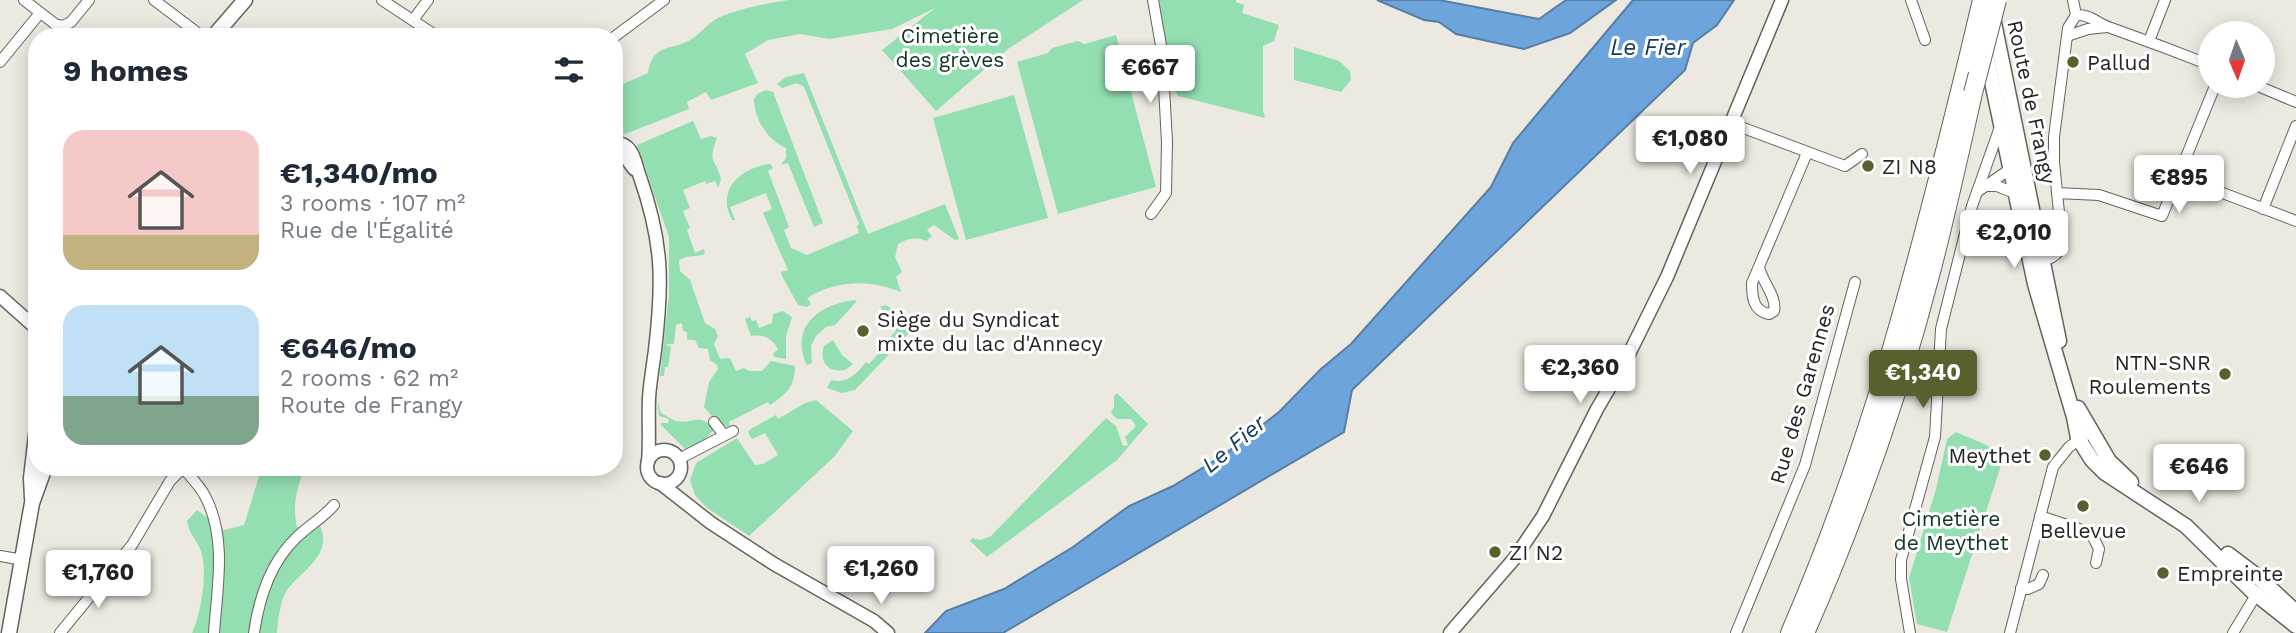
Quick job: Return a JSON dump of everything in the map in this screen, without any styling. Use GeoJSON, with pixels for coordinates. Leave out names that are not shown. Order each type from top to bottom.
{"type":"FeatureCollection","features":[{"type":"Feature","properties":{"kind":"highway"},"geometry":{"type":"LineString","coordinates":[[1790,633],[1828,540],[1872,418],[1919,256],[1982,0]]}},
{"type":"Feature","properties":{"kind":"highway"},"geometry":{"type":"LineString","coordinates":[[1805,633],[1856,507],[1905,361],[1932,269],[1997,0]]}},
{"type":"Feature","properties":{"kind":"main road"},"geometry":{"type":"LineString","coordinates":[[220,28],[245,0]]}},
{"type":"Feature","properties":{"kind":"main road","name":"Route de Frangy"},"geometry":{"type":"LineString","coordinates":[[1972,0],[2002,124],[2017,160],[2017,194],[2039,300],[2074,417],[2085,444],[2105,473],[2194,533],[2296,626]]}},
{"type":"Feature","properties":{"kind":"main road","name":"Route de Frangy"},"geometry":{"type":"LineString","coordinates":[[1989,0],[2017,160],[2044,260],[2067,376],[2079,410],[2085,444]]}},
{"type":"Feature","properties":{"kind":"main road"},"geometry":{"type":"LineString","coordinates":[[31,476],[32,503]]}},
{"type":"Feature","properties":{"kind":"main road"},"geometry":{"type":"LineString","coordinates":[[9,633],[32,503],[42,476]]}},
{"type":"Feature","properties":{"kind":"main road","name":"Route de Frangy"},"geometry":{"type":"LineString","coordinates":[[2261,592],[2296,612]]}},
{"type":"Feature","properties":{"kind":"street"},"geometry":{"type":"LineString","coordinates":[[23,0],[58,26],[71,22],[89,0]]}},
{"type":"Feature","properties":{"kind":"street"},"geometry":{"type":"LineString","coordinates":[[154,0],[192,28]]}},
{"type":"Feature","properties":{"kind":"street"},"geometry":{"type":"LineString","coordinates":[[169,10],[174,0]]}},
{"type":"Feature","properties":{"kind":"street"},"geometry":{"type":"LineString","coordinates":[[382,0],[425,28]]}},
{"type":"Feature","properties":{"kind":"street"},"geometry":{"type":"LineString","coordinates":[[413,20],[428,0]]}},
{"type":"Feature","properties":{"kind":"street"},"geometry":{"type":"LineString","coordinates":[[623,30],[662,0]]}},
{"type":"Feature","properties":{"kind":"street"},"geometry":{"type":"LineString","coordinates":[[1151,214],[1166,193],[1167,142],[1163,51],[1153,0]]}},
{"type":"Feature","properties":{"kind":"street"},"geometry":{"type":"LineString","coordinates":[[1450,633],[1460,627],[1514,559],[1556,492],[1667,277],[1782,0]]}},
{"type":"Feature","properties":{"kind":"street"},"geometry":{"type":"LineString","coordinates":[[1911,0],[1925,40]]}},
{"type":"Feature","properties":{"kind":"street"},"geometry":{"type":"LineString","coordinates":[[2073,0],[2076,15]]}},
{"type":"Feature","properties":{"kind":"street"},"geometry":{"type":"LineString","coordinates":[[2149,41],[2165,0]]}},
{"type":"Feature","properties":{"kind":"street"},"geometry":{"type":"LineString","coordinates":[[0,62],[40,13]]}},
{"type":"Feature","properties":{"kind":"street"},"geometry":{"type":"LineString","coordinates":[[2076,15],[2091,17],[2107,27],[2198,60]]}},
{"type":"Feature","properties":{"kind":"street"},"geometry":{"type":"LineString","coordinates":[[2027,248],[2034,259],[2044,260],[2057,254],[2062,243],[2053,137],[2069,23],[2076,15]]}},
{"type":"Feature","properties":{"kind":"street"},"geometry":{"type":"LineString","coordinates":[[2067,36],[2088,29],[2107,27]]}},
{"type":"Feature","properties":{"kind":"street"},"geometry":{"type":"LineString","coordinates":[[2275,93],[2296,102]]}},
{"type":"Feature","properties":{"kind":"street"},"geometry":{"type":"LineString","coordinates":[[2057,193],[2099,195],[2162,216],[2210,98]]}},
{"type":"Feature","properties":{"kind":"street"},"geometry":{"type":"LineString","coordinates":[[1730,123],[1846,166],[1862,154]]}},
{"type":"Feature","properties":{"kind":"street"},"geometry":{"type":"LineString","coordinates":[[1909,632],[1901,560],[1936,437],[1941,329],[1976,193],[2002,124]]}},
{"type":"Feature","properties":{"kind":"street"},"geometry":{"type":"LineString","coordinates":[[2263,209],[2296,126]]}},
{"type":"Feature","properties":{"kind":"street"},"geometry":{"type":"LineString","coordinates":[[623,144],[631,150],[639,174],[655,224],[660,257],[659,310],[649,397],[649,475],[711,523],[774,564],[874,621],[888,633]]}},
{"type":"Feature","properties":{"kind":"street"},"geometry":{"type":"LineString","coordinates":[[1759,267],[1807,153]]}},
{"type":"Feature","properties":{"kind":"street"},"geometry":{"type":"LineString","coordinates":[[623,157],[639,174]]}},
{"type":"Feature","properties":{"kind":"street"},"geometry":{"type":"LineString","coordinates":[[1984,171],[1993,162],[2017,160]]}},
{"type":"Feature","properties":{"kind":"street"},"geometry":{"type":"LineString","coordinates":[[1976,193],[2017,160]]}},
{"type":"Feature","properties":{"kind":"street"},"geometry":{"type":"LineString","coordinates":[[2178,176],[2296,221]]}},
{"type":"Feature","properties":{"kind":"street"},"geometry":{"type":"LineString","coordinates":[[1985,186],[1997,186],[2017,194]]}},
{"type":"Feature","properties":{"kind":"street","name":"Rue des Garennes"},"geometry":{"type":"LineString","coordinates":[[1736,633],[1805,464],[1855,282]]}},
{"type":"Feature","properties":{"kind":"street"},"geometry":{"type":"LineString","coordinates":[[0,296],[28,321]]}},
{"type":"Feature","properties":{"kind":"street"},"geometry":{"type":"LineString","coordinates":[[650,417],[657,436],[676,460],[691,505]]}},
{"type":"Feature","properties":{"kind":"street"},"geometry":{"type":"LineString","coordinates":[[648,462],[656,452],[676,460],[729,433],[714,422]]}},
{"type":"Feature","properties":{"kind":"street"},"geometry":{"type":"LineString","coordinates":[[2010,633],[2055,464],[2085,444]]}},
{"type":"Feature","properties":{"kind":"street"},"geometry":{"type":"LineString","coordinates":[[660,483],[673,481],[676,460]]}},
{"type":"Feature","properties":{"kind":"street"},"geometry":{"type":"LineString","coordinates":[[60,633],[132,545],[175,476]]}},
{"type":"Feature","properties":{"kind":"street"},"geometry":{"type":"LineString","coordinates":[[190,476],[205,495],[214,517],[219,552],[214,633]]}},
{"type":"Feature","properties":{"kind":"street"},"geometry":{"type":"LineString","coordinates":[[254,633],[263,590],[278,559],[295,539],[334,505]]}},
{"type":"Feature","properties":{"kind":"street"},"geometry":{"type":"LineString","coordinates":[[2040,516],[2091,533],[2099,549],[2096,563]]}},
{"type":"Feature","properties":{"kind":"street"},"geometry":{"type":"LineString","coordinates":[[0,556],[23,560]]}},
{"type":"Feature","properties":{"kind":"street"},"geometry":{"type":"LineString","coordinates":[[2021,589],[2039,584],[2043,575]]}},
{"type":"Feature","properties":{"kind":"street"},"geometry":{"type":"LineString","coordinates":[[2233,633],[2261,592]]}},
{"type":"Feature","properties":{"kind":"street"},"geometry":{"type":"LineString","coordinates":[[854,612],[876,633]]}},
{"type":"Feature","properties":{"kind":"green space","name":"Cimetière des grèves"},"geometry":{"type":"Polygon","coordinates":[[[788,0],[1083,0],[1008,49],[936,111],[882,50],[935,8],[892,29],[829,39],[800,34],[768,40],[745,54],[758,83],[711,100],[706,92],[687,102],[689,109],[623,135],[623,84],[648,73],[650,63],[658,52],[685,43],[718,18],[788,0]]]}},
{"type":"Feature","properties":{"kind":"green space"},"geometry":{"type":"Polygon","coordinates":[[[1159,0],[1236,0],[1244,5],[1242,13],[1279,25],[1274,41],[1263,46],[1265,118],[1178,96],[1169,80],[1159,0]]]}},
{"type":"Feature","properties":{"kind":"green space"},"geometry":{"type":"Polygon","coordinates":[[[1116,35],[1156,187],[1058,214],[1017,62],[1048,53],[1052,48],[1078,41],[1084,44],[1116,35]]]}},
{"type":"Feature","properties":{"kind":"green space"},"geometry":{"type":"Polygon","coordinates":[[[1294,47],[1339,61],[1350,71],[1351,80],[1341,92],[1294,80],[1294,47]]]}},
{"type":"Feature","properties":{"kind":"green space"},"geometry":{"type":"Polygon","coordinates":[[[804,73],[868,234],[945,204],[959,239],[955,240],[934,225],[927,230],[932,236],[926,241],[913,238],[898,244],[895,257],[902,272],[896,277],[901,292],[877,285],[853,283],[818,292],[807,298],[811,304],[807,307],[798,305],[782,276],[781,272],[788,270],[763,213],[772,209],[766,193],[730,207],[735,220],[732,220],[727,195],[734,181],[747,171],[770,164],[773,168],[768,171],[789,227],[784,230],[791,248],[807,255],[859,233],[859,224],[804,87],[797,83],[782,88],[777,84],[786,77],[804,73]]]}},
{"type":"Feature","properties":{"kind":"green space"},"geometry":{"type":"Polygon","coordinates":[[[766,90],[773,92],[823,223],[814,227],[788,163],[781,165],[786,158],[786,148],[768,135],[756,114],[754,99],[757,94],[766,90]]]}},
{"type":"Feature","properties":{"kind":"green space"},"geometry":{"type":"Polygon","coordinates":[[[1014,95],[1048,218],[966,240],[933,118],[1014,95]]]}},
{"type":"Feature","properties":{"kind":"green space"},"geometry":{"type":"Polygon","coordinates":[[[693,121],[701,139],[711,136],[717,138],[713,157],[721,179],[718,188],[715,181],[706,184],[705,181],[683,190],[690,208],[683,211],[695,253],[704,249],[705,252],[703,255],[679,260],[680,271],[690,280],[705,323],[715,329],[718,336],[714,344],[720,359],[730,358],[736,371],[744,368],[749,371],[762,371],[771,361],[795,366],[792,384],[781,397],[770,405],[768,402],[729,422],[728,427],[716,421],[704,407],[709,382],[718,369],[717,365],[710,360],[708,349],[699,348],[695,340],[687,340],[687,332],[683,331],[682,323],[676,325],[674,344],[667,344],[671,346],[668,367],[665,367],[664,376],[660,376],[669,295],[669,237],[637,145],[693,121]]]}},
{"type":"Feature","properties":{"kind":"green space"},"geometry":{"type":"Polygon","coordinates":[[[857,301],[835,325],[826,327],[816,336],[811,346],[812,363],[807,365],[802,351],[802,339],[811,319],[830,306],[857,301]]]}},
{"type":"Feature","properties":{"kind":"green space"},"geometry":{"type":"Polygon","coordinates":[[[885,305],[908,317],[912,324],[910,332],[855,390],[842,393],[827,388],[831,380],[847,379],[866,362],[869,364],[882,350],[880,347],[896,331],[887,321],[891,318],[880,307],[885,305]]]}},
{"type":"Feature","properties":{"kind":"green space"},"geometry":{"type":"Polygon","coordinates":[[[783,311],[792,317],[786,336],[786,359],[774,357],[773,353],[778,350],[770,340],[763,336],[751,336],[745,319],[750,317],[752,321],[756,320],[759,328],[772,323],[773,314],[783,311]]]}},
{"type":"Feature","properties":{"kind":"green space"},"geometry":{"type":"Polygon","coordinates":[[[833,340],[842,355],[853,364],[845,370],[834,370],[824,361],[824,346],[833,340]]]}},
{"type":"Feature","properties":{"kind":"green space"},"geometry":{"type":"Polygon","coordinates":[[[1117,393],[1148,424],[1117,460],[987,557],[970,541],[972,538],[980,540],[991,536],[1106,418],[1116,426],[1123,446],[1128,445],[1125,437],[1136,426],[1131,419],[1117,419],[1111,413],[1117,393]]]}},
{"type":"Feature","properties":{"kind":"green space"},"geometry":{"type":"Polygon","coordinates":[[[657,400],[661,413],[673,420],[701,420],[714,430],[703,441],[685,449],[661,425],[668,423],[669,419],[659,416],[657,400]]]}},
{"type":"Feature","properties":{"kind":"green space"},"geometry":{"type":"Polygon","coordinates":[[[816,400],[853,431],[835,456],[749,536],[706,507],[695,495],[690,480],[696,463],[737,438],[755,465],[763,464],[778,455],[765,433],[752,439],[749,430],[776,415],[778,419],[805,403],[816,400]]]}},
{"type":"Feature","properties":{"kind":"green space","name":"Cimetière de Meythet"},"geometry":{"type":"Polygon","coordinates":[[[1956,432],[2005,453],[1947,632],[1917,624],[1909,578],[1936,489],[1947,439],[1956,432]]]}},
{"type":"Feature","properties":{"kind":"green space"},"geometry":{"type":"Polygon","coordinates":[[[259,476],[302,476],[296,497],[297,527],[320,526],[322,545],[314,561],[287,590],[277,633],[192,633],[201,604],[204,569],[201,551],[187,521],[197,510],[224,530],[244,525],[259,476]]]}},
{"type":"Feature","properties":{"kind":"water"},"geometry":{"type":"Polygon","coordinates":[[[1377,0],[1439,0],[1539,19],[1566,0],[1616,0],[1570,33],[1524,49],[1456,34],[1439,22],[1424,20],[1377,0]]]}},
{"type":"Feature","properties":{"kind":"water","name":"Le Fier"},"geometry":{"type":"Polygon","coordinates":[[[1633,0],[1734,0],[1717,25],[1693,43],[1685,70],[1352,390],[1344,432],[1003,633],[925,633],[946,611],[1004,589],[1073,547],[1129,506],[1173,486],[1225,454],[1279,412],[1321,369],[1351,344],[1491,187],[1513,143],[1633,0]]]}},
{"type":"Feature","properties":{"kind":"place","name":"Pallud"},"geometry":{"type":"Point","coordinates":[2073,62]}},
{"type":"Feature","properties":{"kind":"place","name":"ZI N8"},"geometry":{"type":"Point","coordinates":[1868,166]}},
{"type":"Feature","properties":{"kind":"place","name":"Siège du Syndicat mixte du lac d'Annecy"},"geometry":{"type":"Point","coordinates":[863,331]}},
{"type":"Feature","properties":{"kind":"place","name":"NTN-SNR Roulements"},"geometry":{"type":"Point","coordinates":[2225,374]}},
{"type":"Feature","properties":{"kind":"place","name":"Meythet"},"geometry":{"type":"Point","coordinates":[2045,455]}},
{"type":"Feature","properties":{"kind":"place","name":"Bellevue"},"geometry":{"type":"Point","coordinates":[2083,506]}},
{"type":"Feature","properties":{"kind":"place","name":"ZI N2"},"geometry":{"type":"Point","coordinates":[1495,552]}},
{"type":"Feature","properties":{"kind":"place","name":"Empreinte"},"geometry":{"type":"Point","coordinates":[2163,573]}}]}
